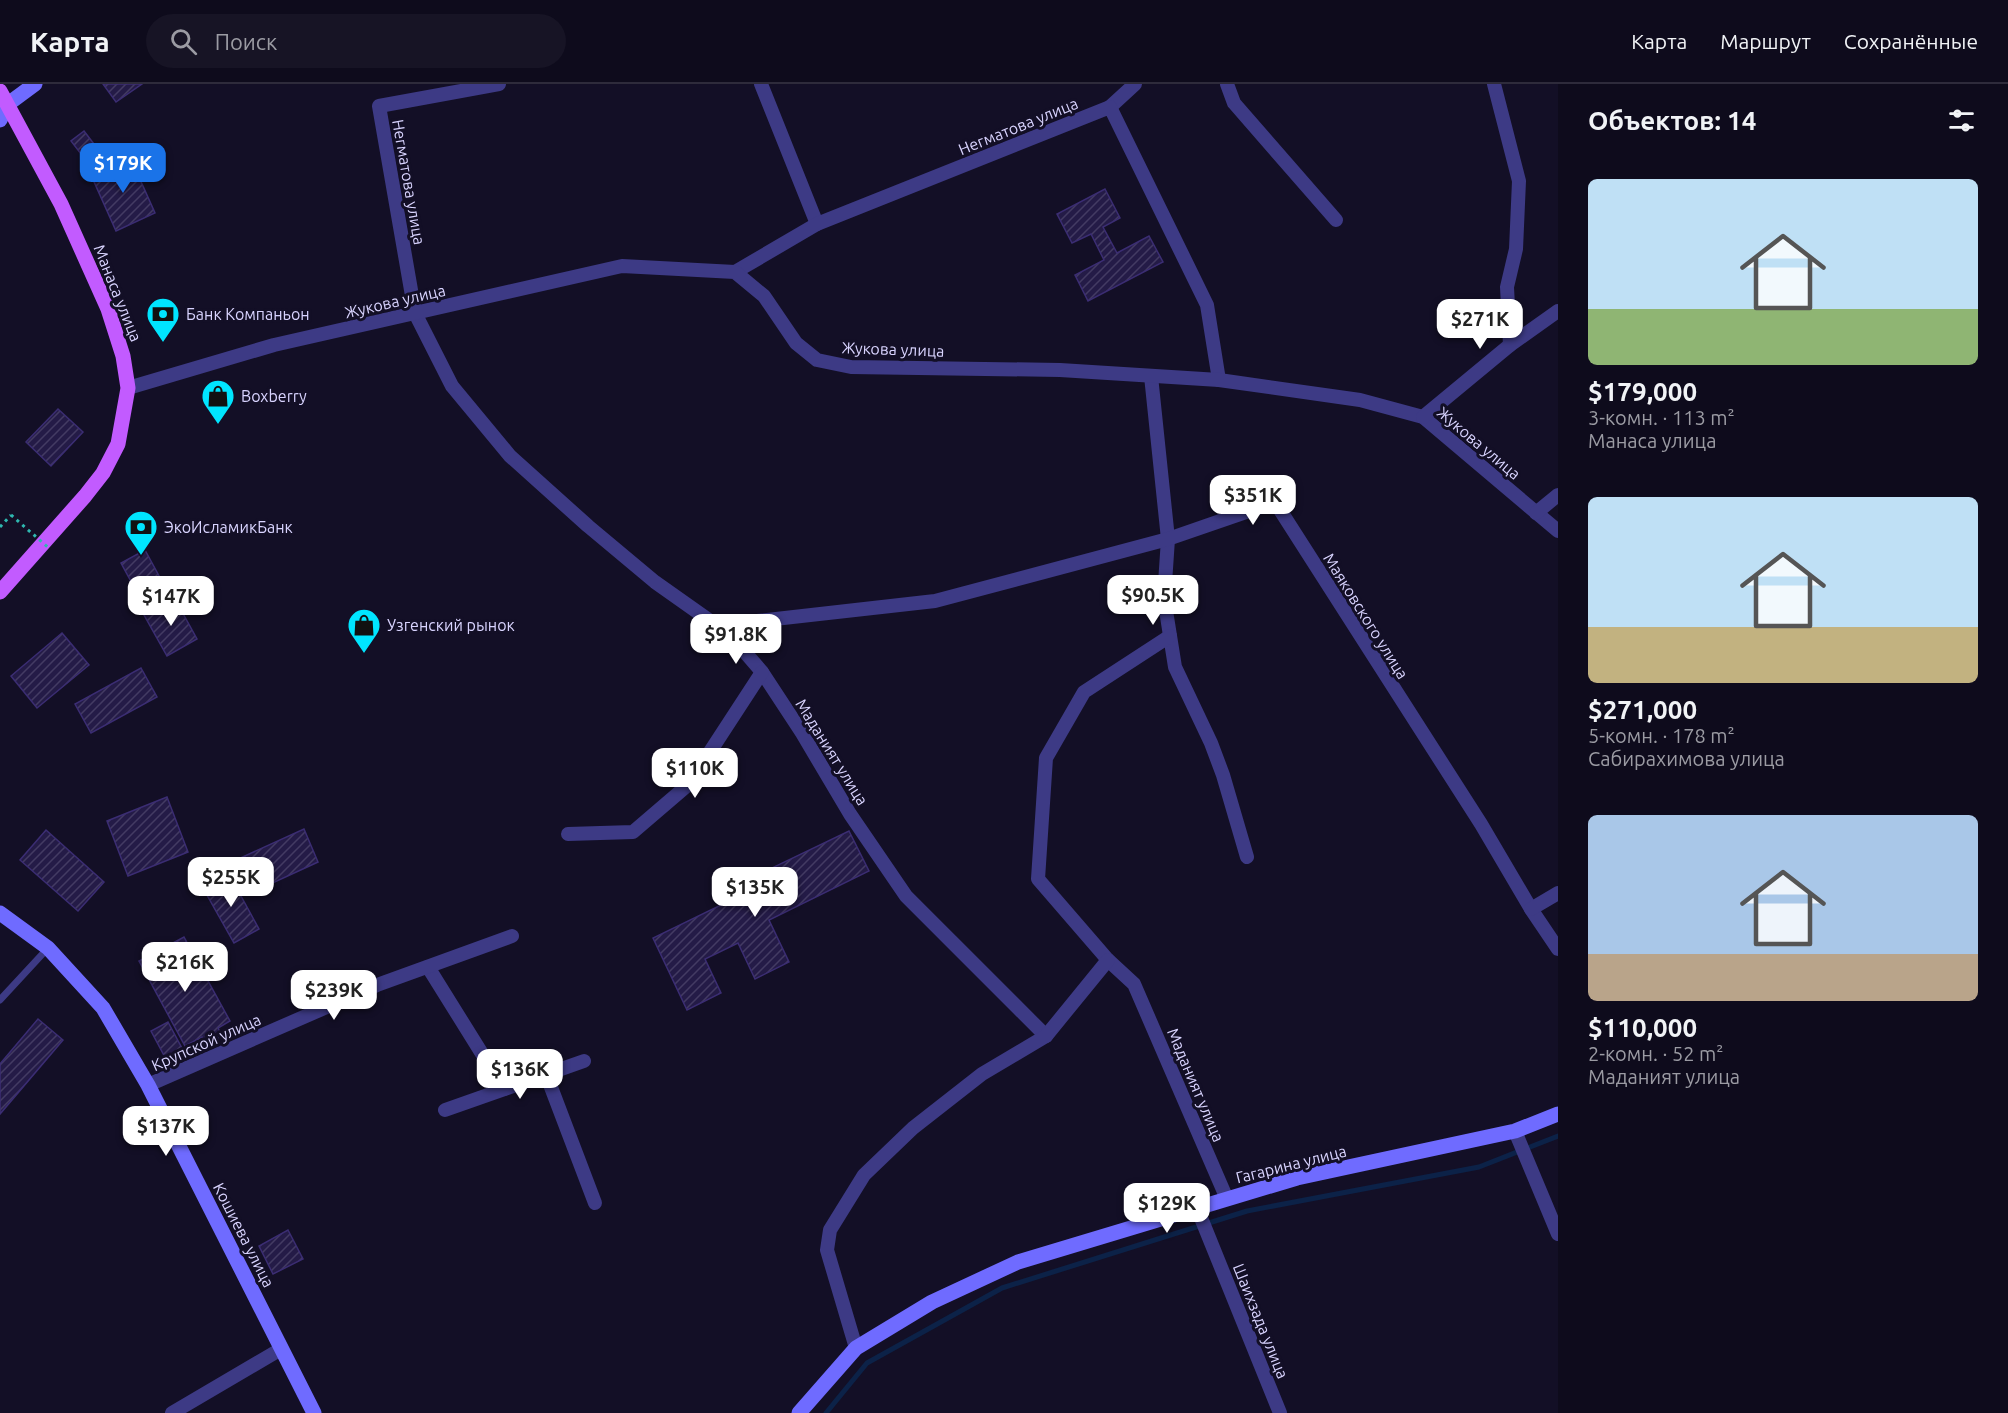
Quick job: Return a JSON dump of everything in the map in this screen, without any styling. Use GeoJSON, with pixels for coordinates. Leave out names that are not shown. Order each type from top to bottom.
{"type":"FeatureCollection","features":[{"type":"Feature","properties":{"kind":"main road","name":"Манаса улица"},"geometry":{"type":"LineString","coordinates":[[0,90],[61,204],[108,309],[123,356],[128,388],[118,444],[103,473],[0,592]]}},
{"type":"Feature","properties":{"kind":"street"},"geometry":{"type":"LineString","coordinates":[[0,120],[8,104],[35,84]]}},
{"type":"Feature","properties":{"kind":"street","name":"Негматова улица"},"geometry":{"type":"LineString","coordinates":[[415,313],[379,106],[499,84]]}},
{"type":"Feature","properties":{"kind":"street"},"geometry":{"type":"LineString","coordinates":[[760,84],[817,224]]}},
{"type":"Feature","properties":{"kind":"street"},"geometry":{"type":"LineString","coordinates":[[1135,84],[1110,107],[1207,305],[1219,380]]}},
{"type":"Feature","properties":{"kind":"street"},"geometry":{"type":"LineString","coordinates":[[1227,84],[1234,103],[1336,220]]}},
{"type":"Feature","properties":{"kind":"street"},"geometry":{"type":"LineString","coordinates":[[1494,84],[1519,181],[1516,249],[1507,287],[1510,345]]}},
{"type":"Feature","properties":{"kind":"street","name":"Негматова улица"},"geometry":{"type":"LineString","coordinates":[[735,272],[817,224],[1110,107]]}},
{"type":"Feature","properties":{"kind":"street","name":"Жукова улица"},"geometry":{"type":"LineString","coordinates":[[128,388],[274,345],[622,266],[735,272],[764,296],[796,343],[817,360],[851,367],[1060,370],[1219,380],[1360,400],[1423,417],[1558,531]]}},
{"type":"Feature","properties":{"kind":"street"},"geometry":{"type":"LineString","coordinates":[[1423,417],[1510,345],[1558,311]]}},
{"type":"Feature","properties":{"kind":"street","name":"Маданият улица"},"geometry":{"type":"LineString","coordinates":[[415,313],[452,386],[510,456],[647,575],[730,635],[762,672],[802,733],[850,814],[906,896],[1046,1036]]}},
{"type":"Feature","properties":{"kind":"street"},"geometry":{"type":"LineString","coordinates":[[1151,376],[1168,539],[1164,598],[1175,667],[1211,743],[1223,775],[1247,857]]}},
{"type":"Feature","properties":{"kind":"street"},"geometry":{"type":"LineString","coordinates":[[1536,513],[1558,495]]}},
{"type":"Feature","properties":{"kind":"street","name":"Маяковского улица"},"geometry":{"type":"LineString","coordinates":[[730,635],[757,621],[935,601],[1168,539],[1275,502],[1481,824],[1531,909],[1558,949]]}},
{"type":"Feature","properties":{"kind":"street","name":"Маданият улица"},"geometry":{"type":"LineString","coordinates":[[1170,636],[1084,692],[1046,758],[1038,879],[1108,960],[1134,984],[1227,1199]]}},
{"type":"Feature","properties":{"kind":"street"},"geometry":{"type":"LineString","coordinates":[[568,834],[633,832],[689,784],[762,672]]}},
{"type":"Feature","properties":{"kind":"street"},"geometry":{"type":"LineString","coordinates":[[1531,909],[1558,893]]}},
{"type":"Feature","properties":{"kind":"street","name":"Кошиева улица"},"geometry":{"type":"LineString","coordinates":[[0,913],[48,948],[103,1008],[148,1085],[314,1413]]}},
{"type":"Feature","properties":{"kind":"street","name":"Крупской улица"},"geometry":{"type":"LineString","coordinates":[[148,1085],[377,985],[512,936]]}},
{"type":"Feature","properties":{"kind":"street"},"geometry":{"type":"LineString","coordinates":[[856,1348],[827,1250],[830,1230],[864,1175],[913,1128],[982,1074],[1046,1036],[1108,960]]}},
{"type":"Feature","properties":{"kind":"street"},"geometry":{"type":"LineString","coordinates":[[428,967],[504,1089]]}},
{"type":"Feature","properties":{"kind":"street"},"geometry":{"type":"LineString","coordinates":[[445,1110],[584,1061]]}},
{"type":"Feature","properties":{"kind":"street"},"geometry":{"type":"LineString","coordinates":[[546,1074],[595,1203]]}},
{"type":"Feature","properties":{"kind":"street","name":"Гагарина улица"},"geometry":{"type":"LineString","coordinates":[[799,1413],[856,1348],[932,1302],[1018,1262],[1296,1178],[1515,1131],[1558,1114]]}},
{"type":"Feature","properties":{"kind":"street"},"geometry":{"type":"LineString","coordinates":[[1515,1131],[1558,1234]]}},
{"type":"Feature","properties":{"kind":"street","name":"Шаихзада улица"},"geometry":{"type":"LineString","coordinates":[[1197,1208],[1280,1413]]}},
{"type":"Feature","properties":{"kind":"street"},"geometry":{"type":"LineString","coordinates":[[172,1413],[281,1349]]}},
{"type":"Feature","properties":{"kind":"lane"},"geometry":{"type":"LineString","coordinates":[[0,1000],[48,948]]}},
{"type":"Feature","properties":{"kind":"path"},"geometry":{"type":"LineString","coordinates":[[0,527],[11,515],[50,549]]}},
{"type":"Feature","properties":{"kind":"building"},"geometry":{"type":"Polygon","coordinates":[[[103,84],[142,84],[116,102],[103,84]]]}},
{"type":"Feature","properties":{"kind":"building"},"geometry":{"type":"Polygon","coordinates":[[[84,131],[104,157],[91,167],[71,141],[84,131]]]}},
{"type":"Feature","properties":{"kind":"building"},"geometry":{"type":"Polygon","coordinates":[[[130,157],[155,213],[116,231],[91,175],[130,157]]]}},
{"type":"Feature","properties":{"kind":"building"},"geometry":{"type":"Polygon","coordinates":[[[1105,189],[1120,218],[1103,227],[1117,253],[1149,236],[1163,262],[1088,301],[1075,275],[1104,260],[1091,234],[1072,243],[1057,214],[1105,189]]]}},
{"type":"Feature","properties":{"kind":"building"},"geometry":{"type":"Polygon","coordinates":[[[58,409],[83,432],[51,466],[26,442],[58,409]]]}},
{"type":"Feature","properties":{"kind":"building"},"geometry":{"type":"Polygon","coordinates":[[[145,550],[171,598],[147,611],[121,563],[145,550]]]}},
{"type":"Feature","properties":{"kind":"building"},"geometry":{"type":"Polygon","coordinates":[[[175,599],[197,639],[167,656],[144,615],[175,599]]]}},
{"type":"Feature","properties":{"kind":"building"},"geometry":{"type":"Polygon","coordinates":[[[62,633],[89,665],[37,708],[11,676],[62,633]]]}},
{"type":"Feature","properties":{"kind":"building"},"geometry":{"type":"Polygon","coordinates":[[[141,668],[157,697],[91,733],[75,704],[141,668]]]}},
{"type":"Feature","properties":{"kind":"building"},"geometry":{"type":"Polygon","coordinates":[[[167,797],[188,852],[128,876],[107,821],[167,797]]]}},
{"type":"Feature","properties":{"kind":"building"},"geometry":{"type":"Polygon","coordinates":[[[304,829],[318,862],[253,892],[238,859],[304,829]]]}},
{"type":"Feature","properties":{"kind":"building"},"geometry":{"type":"Polygon","coordinates":[[[46,830],[104,882],[78,911],[20,860],[46,830]]]}},
{"type":"Feature","properties":{"kind":"building"},"geometry":{"type":"Polygon","coordinates":[[[849,831],[869,871],[769,920],[789,962],[755,979],[738,943],[705,959],[721,993],[687,1010],[653,938],[754,889],[749,879],[849,831]]]}},
{"type":"Feature","properties":{"kind":"building"},"geometry":{"type":"Polygon","coordinates":[[[229,874],[259,929],[234,943],[203,888],[229,874]]]}},
{"type":"Feature","properties":{"kind":"building"},"geometry":{"type":"Polygon","coordinates":[[[184,937],[230,1021],[218,1028],[222,1036],[206,1044],[202,1037],[185,1046],[139,961],[184,937]]]}},
{"type":"Feature","properties":{"kind":"building"},"geometry":{"type":"Polygon","coordinates":[[[38,1019],[63,1040],[0,1114],[0,1064],[38,1019]]]}},
{"type":"Feature","properties":{"kind":"building"},"geometry":{"type":"Polygon","coordinates":[[[168,1022],[184,1052],[167,1061],[151,1031],[168,1022]]]}},
{"type":"Feature","properties":{"kind":"building"},"geometry":{"type":"Polygon","coordinates":[[[288,1230],[303,1259],[273,1274],[259,1246],[288,1230]]]}},
{"type":"Feature","properties":{"kind":"waterway"},"geometry":{"type":"LineString","coordinates":[[826,1413],[867,1363],[1002,1288],[1247,1211],[1479,1167],[1558,1136]]}},
{"type":"Feature","properties":{"kind":"place","name":"Банк Компаньон"},"geometry":{"type":"Point","coordinates":[163,343]}},
{"type":"Feature","properties":{"kind":"place","name":"Boxberry"},"geometry":{"type":"Point","coordinates":[218,425]}},
{"type":"Feature","properties":{"kind":"place","name":"ЭкоИсламикБанк"},"geometry":{"type":"Point","coordinates":[141,556]}},
{"type":"Feature","properties":{"kind":"place","name":"Узгенский рынок"},"geometry":{"type":"Point","coordinates":[364,654]}}]}
